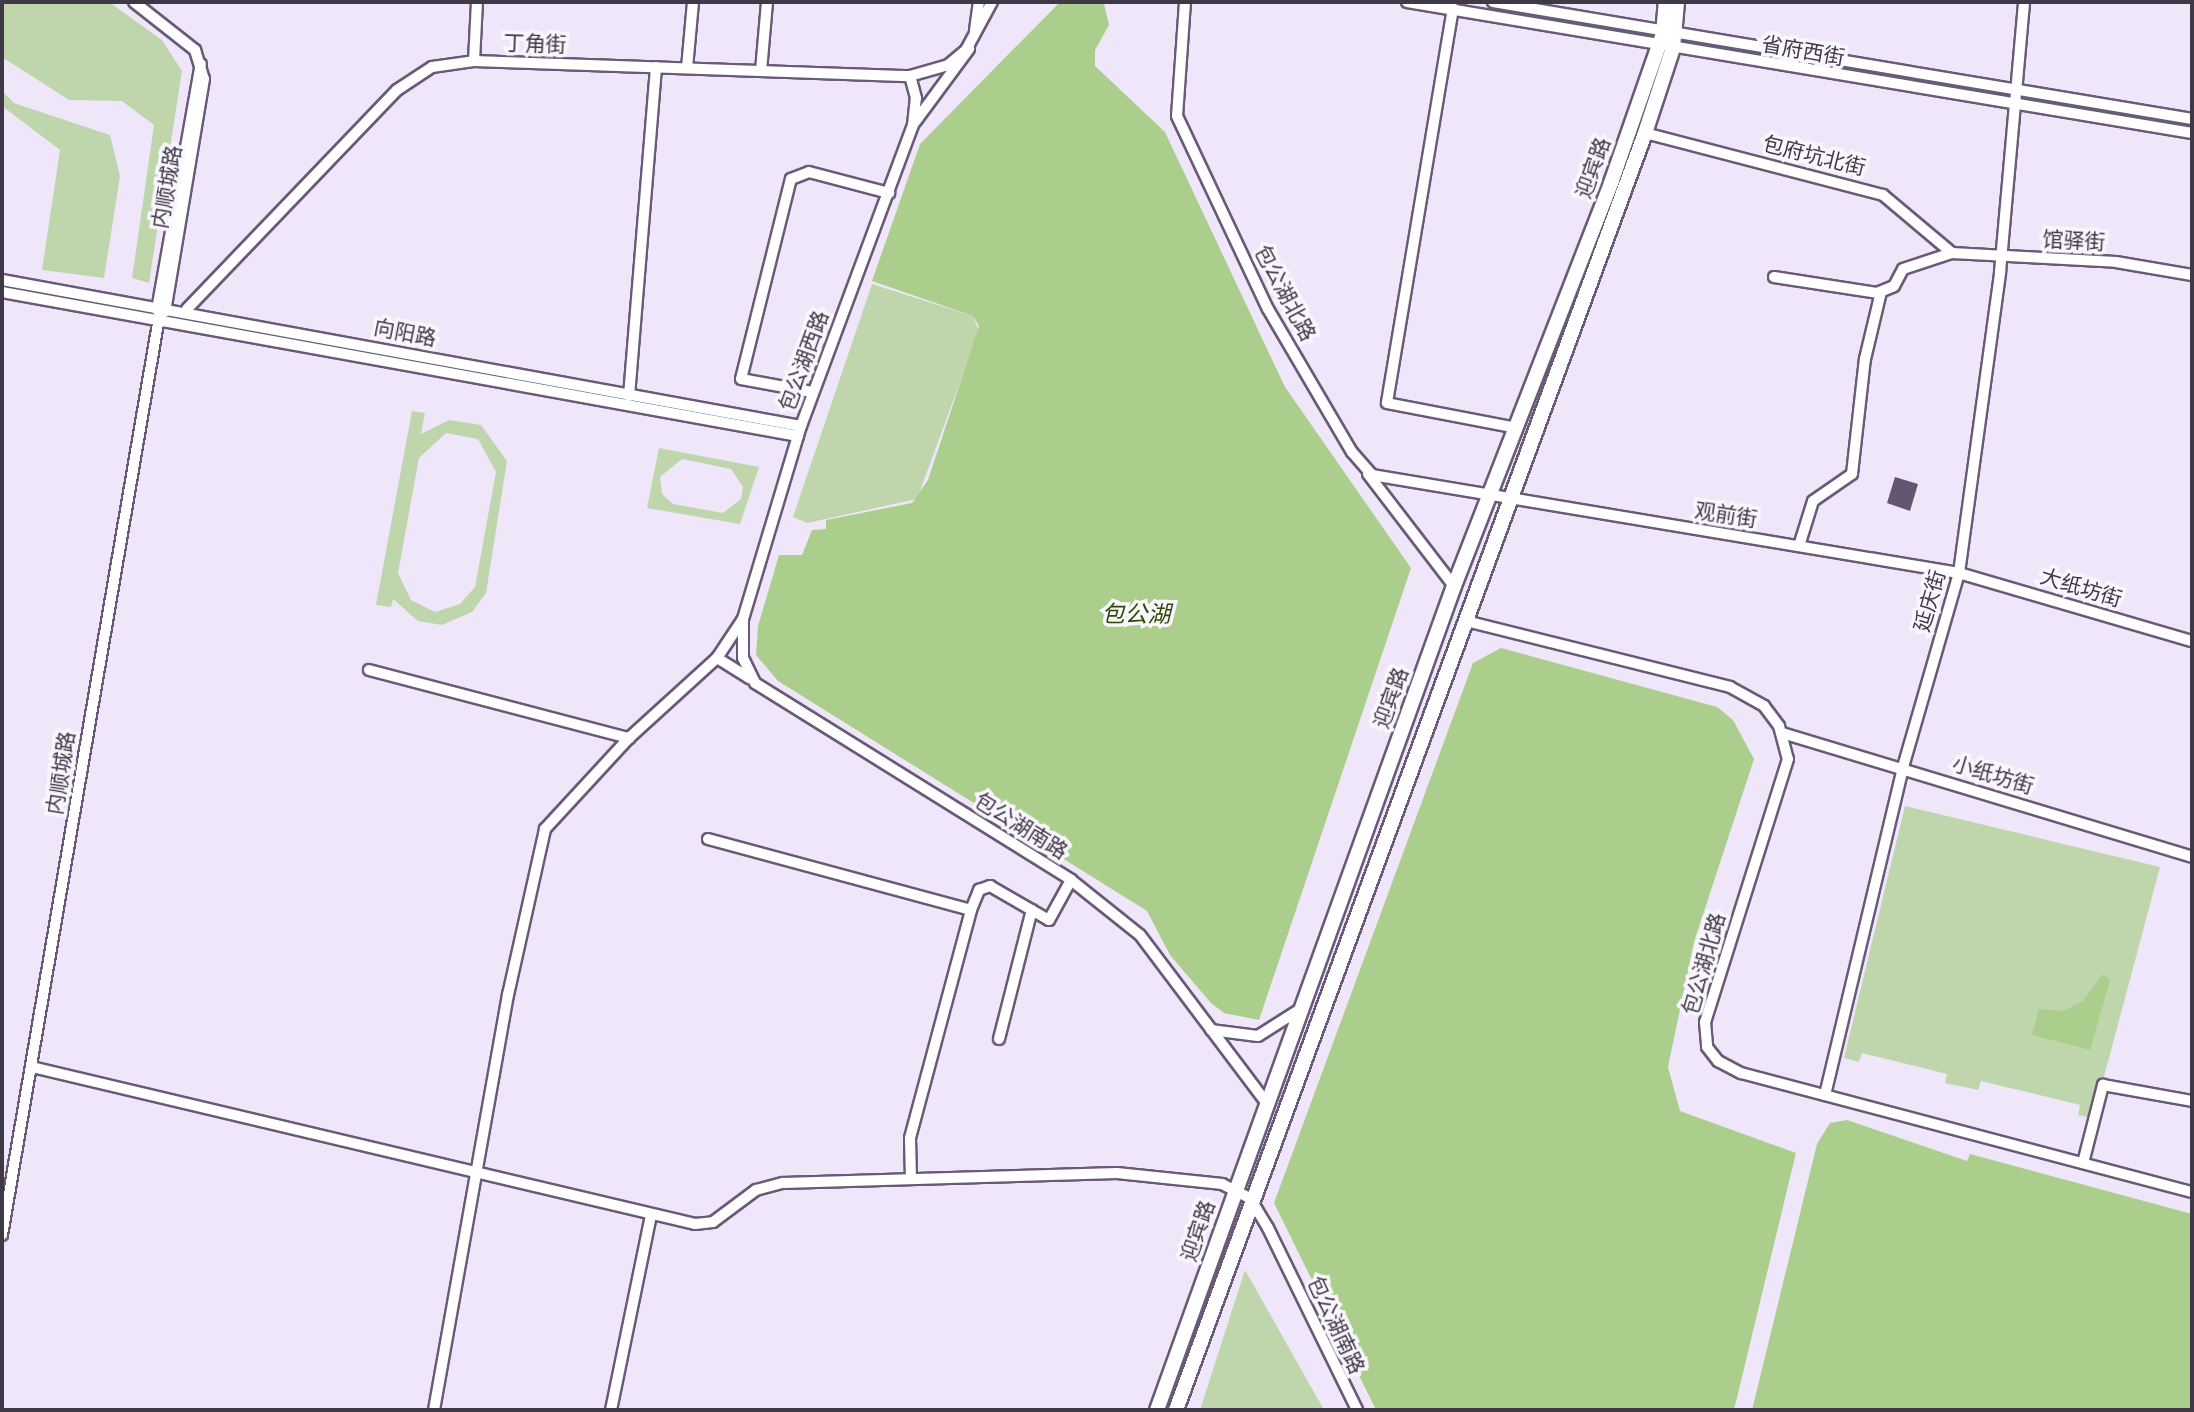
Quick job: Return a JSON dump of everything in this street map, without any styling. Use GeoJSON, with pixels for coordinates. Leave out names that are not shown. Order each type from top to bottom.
{"type":"FeatureCollection","features":[{"type":"Feature","properties":{"kind":"main road","name":"迎宾路"},"geometry":{"type":"LineString","coordinates":[[1157,1410],[1265,1101],[1454,586],[1668,41],[1666,2]]}},
{"type":"Feature","properties":{"kind":"main road","name":"迎宾路"},"geometry":{"type":"LineString","coordinates":[[1176,1410],[1250,1198],[1466,621],[1507,500],[1646,133],[1677,2]]}},
{"type":"Feature","properties":{"kind":"street","name":"内顺城路"},"geometry":{"type":"LineString","coordinates":[[2,1235],[202,62],[134,2]]}},
{"type":"Feature","properties":{"kind":"street"},"geometry":{"type":"LineString","coordinates":[[474,61],[477,2]]}},
{"type":"Feature","properties":{"kind":"street"},"geometry":{"type":"LineString","coordinates":[[687,68],[693,2]]}},
{"type":"Feature","properties":{"kind":"street"},"geometry":{"type":"LineString","coordinates":[[761,71],[767,2]]}},
{"type":"Feature","properties":{"kind":"street","name":"包公湖北路"},"geometry":{"type":"LineString","coordinates":[[1185,2],[1177,117],[1268,309],[1362,466],[1454,586]]}},
{"type":"Feature","properties":{"kind":"street","name":"省府西街"},"geometry":{"type":"LineString","coordinates":[[1407,2],[2192,119]]}},
{"type":"Feature","properties":{"kind":"street","name":"省府西街"},"geometry":{"type":"LineString","coordinates":[[1493,2],[1668,41],[2012,107],[2192,133]]}},
{"type":"Feature","properties":{"kind":"street","name":"延庆街"},"geometry":{"type":"LineString","coordinates":[[1825,1095],[1903,767],[1959,573],[2000,257],[2012,107],[2024,2]]}},
{"type":"Feature","properties":{"kind":"street"},"geometry":{"type":"LineString","coordinates":[[972,43],[979,7],[990,4]]}},
{"type":"Feature","properties":{"kind":"street"},"geometry":{"type":"LineString","coordinates":[[912,125],[963,65],[990,4]]}},
{"type":"Feature","properties":{"kind":"street"},"geometry":{"type":"LineString","coordinates":[[1453,8],[1387,402],[1517,428]]}},
{"type":"Feature","properties":{"kind":"street","name":"丁角街"},"geometry":{"type":"LineString","coordinates":[[187,309],[407,82],[432,68],[474,61],[909,76],[948,65],[972,43]]}},
{"type":"Feature","properties":{"kind":"street"},"geometry":{"type":"LineString","coordinates":[[629,396],[656,68]]}},
{"type":"Feature","properties":{"kind":"street","name":"包公湖西路"},"geometry":{"type":"LineString","coordinates":[[434,1410],[479,1175],[508,995],[545,830],[629,738],[717,657],[743,619],[812,392],[889,193],[912,125],[916,98],[909,76]]}},
{"type":"Feature","properties":{"kind":"street","name":"包府坑北街"},"geometry":{"type":"LineString","coordinates":[[1646,133],[1883,195],[1952,253]]}},
{"type":"Feature","properties":{"kind":"street"},"geometry":{"type":"LineString","coordinates":[[812,392],[741,379],[792,179],[809,172],[889,193]]}},
{"type":"Feature","properties":{"kind":"street"},"geometry":{"type":"LineString","coordinates":[[1774,277],[1856,294],[1881,292],[1894,286],[1903,268],[1952,253]]}},
{"type":"Feature","properties":{"kind":"street","name":"馆驿街"},"geometry":{"type":"LineString","coordinates":[[1952,253],[2116,262],[2192,275]]}},
{"type":"Feature","properties":{"kind":"street","name":"向阳路"},"geometry":{"type":"LineString","coordinates":[[2,280],[799,431]]}},
{"type":"Feature","properties":{"kind":"street","name":"向阳路"},"geometry":{"type":"LineString","coordinates":[[2,292],[161,312],[187,309],[799,431]]}},
{"type":"Feature","properties":{"kind":"street"},"geometry":{"type":"LineString","coordinates":[[1800,546],[1813,501],[1852,474],[1866,359],[1881,292]]}},
{"type":"Feature","properties":{"kind":"street"},"geometry":{"type":"LineString","coordinates":[[1362,466],[1387,481],[1488,498]]}},
{"type":"Feature","properties":{"kind":"street","name":"观前街"},"geometry":{"type":"LineString","coordinates":[[1488,498],[1959,573]]}},
{"type":"Feature","properties":{"kind":"street","name":"大纸坊街"},"geometry":{"type":"LineString","coordinates":[[1959,573],[2192,641]]}},
{"type":"Feature","properties":{"kind":"street"},"geometry":{"type":"LineString","coordinates":[[743,619],[743,658],[755,682]]}},
{"type":"Feature","properties":{"kind":"street"},"geometry":{"type":"LineString","coordinates":[[1466,621],[1730,687],[1764,706],[1782,733]]}},
{"type":"Feature","properties":{"kind":"street","name":"包公湖南路"},"geometry":{"type":"LineString","coordinates":[[717,657],[1071,880],[1140,935],[1265,1101]]}},
{"type":"Feature","properties":{"kind":"street"},"geometry":{"type":"LineString","coordinates":[[369,670],[629,738]]}},
{"type":"Feature","properties":{"kind":"street","name":"包公湖北路"},"geometry":{"type":"LineString","coordinates":[[1782,733],[1788,758],[1704,1036],[1712,1055],[1727,1068],[2192,1192]]}},
{"type":"Feature","properties":{"kind":"street","name":"小纸坊街"},"geometry":{"type":"LineString","coordinates":[[1782,733],[1903,767],[2192,857]]}},
{"type":"Feature","properties":{"kind":"street"},"geometry":{"type":"LineString","coordinates":[[709,839],[971,910]]}},
{"type":"Feature","properties":{"kind":"street"},"geometry":{"type":"LineString","coordinates":[[911,1179],[910,1138],[971,910],[979,890],[990,886],[1049,920],[1071,880]]}},
{"type":"Feature","properties":{"kind":"street"},"geometry":{"type":"LineString","coordinates":[[999,1039],[1032,910]]}},
{"type":"Feature","properties":{"kind":"street"},"geometry":{"type":"LineString","coordinates":[[1209,1029],[1258,1036],[1299,1010]]}},
{"type":"Feature","properties":{"kind":"street"},"geometry":{"type":"LineString","coordinates":[[32,1067],[651,1215],[707,1223],[767,1186],[911,1179],[1117,1173],[1235,1189],[1250,1198]]}},
{"type":"Feature","properties":{"kind":"street"},"geometry":{"type":"LineString","coordinates":[[2083,1163],[2104,1085],[2192,1101]]}},
{"type":"Feature","properties":{"kind":"street","name":"包公湖南路"},"geometry":{"type":"LineString","coordinates":[[1250,1198],[1356,1410]]}},
{"type":"Feature","properties":{"kind":"street"},"geometry":{"type":"LineString","coordinates":[[611,1410],[651,1215]]}},
{"type":"Feature","properties":{"kind":"shaded area"},"geometry":{"type":"Polygon","coordinates":[[[2,2],[109,2],[162,40],[182,71],[149,283],[132,278],[154,125],[122,101],[69,100],[2,57],[2,2]]]}},
{"type":"Feature","properties":{"kind":"shaded area"},"geometry":{"type":"Polygon","coordinates":[[[2,91],[14,103],[110,135],[120,176],[104,278],[42,270],[60,150],[2,106],[2,91]]]}},
{"type":"Feature","properties":{"kind":"shaded area"},"geometry":{"type":"Polygon","coordinates":[[[872,284],[973,316],[979,331],[917,499],[807,523],[793,517],[872,284]]]}},
{"type":"Feature","properties":{"kind":"shaded area"},"geometry":{"type":"Polygon","coordinates":[[[412,411],[425,413],[421,434],[449,420],[481,425],[507,461],[486,593],[472,612],[442,625],[418,621],[393,599],[391,607],[376,605],[412,411]],[[446,433],[419,458],[398,573],[411,600],[435,612],[460,604],[475,587],[496,472],[478,439],[446,433]]]}},
{"type":"Feature","properties":{"kind":"shaded area"},"geometry":{"type":"Polygon","coordinates":[[[659,448],[759,467],[740,524],[647,508],[659,448]],[[682,459],[660,477],[662,494],[673,504],[723,513],[741,499],[743,487],[731,469],[682,459]]]}},
{"type":"Feature","properties":{"kind":"shaded area"},"geometry":{"type":"Polygon","coordinates":[[[1905,806],[2160,867],[2093,1118],[2078,1115],[2080,1105],[1981,1081],[1978,1090],[1945,1083],[1947,1074],[1862,1053],[1859,1062],[1844,1058],[1905,806]]]}},
{"type":"Feature","properties":{"kind":"shaded area"},"geometry":{"type":"Polygon","coordinates":[[[1245,1270],[1324,1410],[1200,1410],[1245,1270]]]}},
{"type":"Feature","properties":{"kind":"water","name":"包公湖"},"geometry":{"type":"Polygon","coordinates":[[[1060,2],[1104,4],[1109,25],[1095,50],[1095,66],[1165,132],[1285,387],[1411,568],[1259,1020],[1224,1013],[1211,1003],[1170,955],[1147,911],[778,681],[756,655],[758,626],[779,555],[802,555],[812,530],[826,529],[826,520],[912,503],[928,480],[979,326],[973,316],[872,281],[920,144],[1060,2]]]}},
{"type":"Feature","properties":{"kind":"water"},"geometry":{"type":"Polygon","coordinates":[[[1501,648],[1717,707],[1733,720],[1754,759],[1694,942],[1668,1067],[1680,1111],[1796,1153],[1734,1410],[1376,1410],[1274,1203],[1473,663],[1501,648]]]}},
{"type":"Feature","properties":{"kind":"water"},"geometry":{"type":"Polygon","coordinates":[[[2103,974],[2110,980],[2090,1050],[2032,1035],[2039,1009],[2063,1011],[2083,1001],[2103,974]]]}},
{"type":"Feature","properties":{"kind":"water"},"geometry":{"type":"Polygon","coordinates":[[[1847,1120],[1967,1161],[1970,1154],[2192,1214],[2192,1410],[1752,1410],[1817,1144],[1830,1123],[1847,1120]]]}},
{"type":"Feature","properties":{"kind":"building"},"geometry":{"type":"Polygon","coordinates":[[[1895,477],[1918,484],[1910,511],[1887,503],[1895,477]]]}}]}
